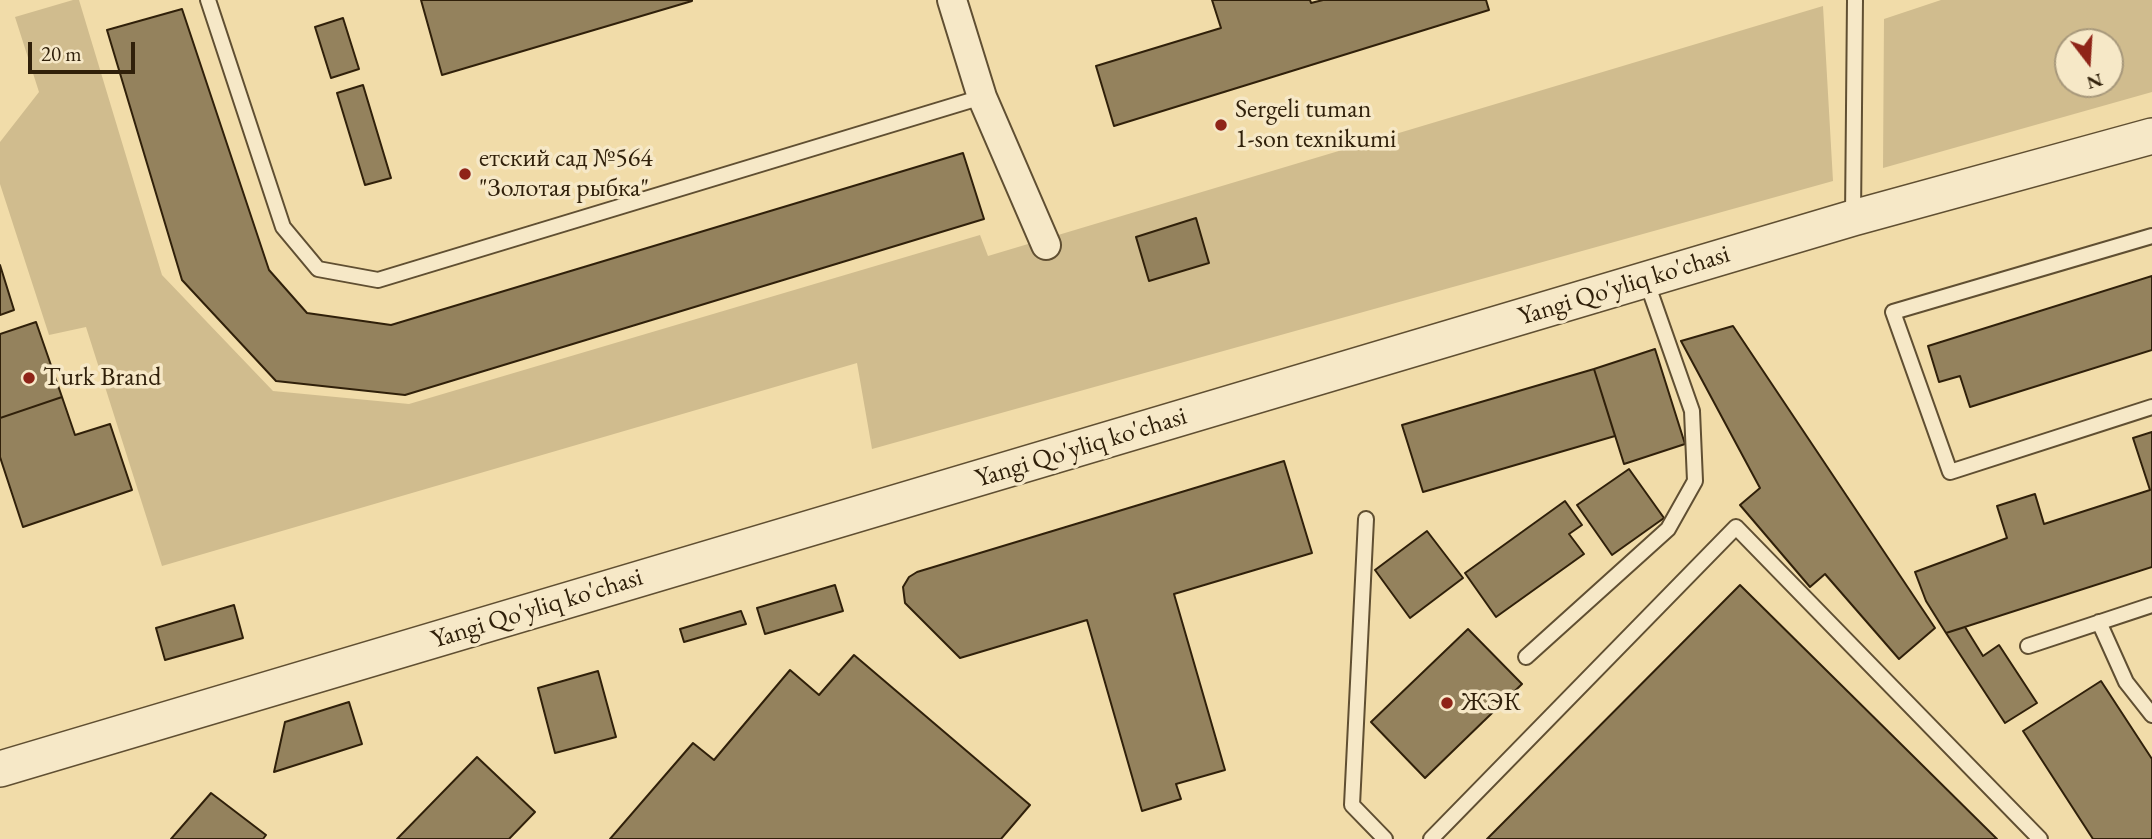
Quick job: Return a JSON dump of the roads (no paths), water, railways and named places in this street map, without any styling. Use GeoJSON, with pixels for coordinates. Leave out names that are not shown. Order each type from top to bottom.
{"type":"FeatureCollection","features":[{"type":"Feature","properties":{"kind":"street"},"geometry":{"type":"LineString","coordinates":[[952,0],[982,97],[1046,244]]}},
{"type":"Feature","properties":{"kind":"street","name":"Yangi Qo'yliq ko'chasi"},"geometry":{"type":"LineString","coordinates":[[4,766],[1853,218],[2152,136]]}},
{"type":"Feature","properties":{"kind":"lane"},"geometry":{"type":"LineString","coordinates":[[208,0],[284,227],[318,269],[379,280],[982,97]]}},
{"type":"Feature","properties":{"kind":"lane"},"geometry":{"type":"LineString","coordinates":[[1853,218],[1855,0]]}},
{"type":"Feature","properties":{"kind":"lane"},"geometry":{"type":"LineString","coordinates":[[2152,236],[1893,312],[1950,472],[2152,407]]}},
{"type":"Feature","properties":{"kind":"lane"},"geometry":{"type":"LineString","coordinates":[[1526,657],[1668,529],[1695,481],[1692,411],[1646,279]]}},
{"type":"Feature","properties":{"kind":"lane"},"geometry":{"type":"LineString","coordinates":[[1366,519],[1352,805],[1385,839]]}},
{"type":"Feature","properties":{"kind":"lane"},"geometry":{"type":"LineString","coordinates":[[1431,839],[1735,527],[2040,839]]}},
{"type":"Feature","properties":{"kind":"lane"},"geometry":{"type":"LineString","coordinates":[[2028,646],[2152,605]]}},
{"type":"Feature","properties":{"kind":"lane"},"geometry":{"type":"LineString","coordinates":[[2099,622],[2126,682],[2152,715]]}},
{"type":"Feature","properties":{"kind":"place","name":"Sergeli tuman 1-son texnikumi"},"geometry":{"type":"Point","coordinates":[1221,125]}},
{"type":"Feature","properties":{"kind":"place","name":"етский сад №564 \"Золотая рыбка\""},"geometry":{"type":"Point","coordinates":[465,174]}},
{"type":"Feature","properties":{"kind":"place","name":"Turk Brand"},"geometry":{"type":"Point","coordinates":[29,378]}},
{"type":"Feature","properties":{"kind":"place","name":"ЖЭК"},"geometry":{"type":"Point","coordinates":[1447,703]}}]}
